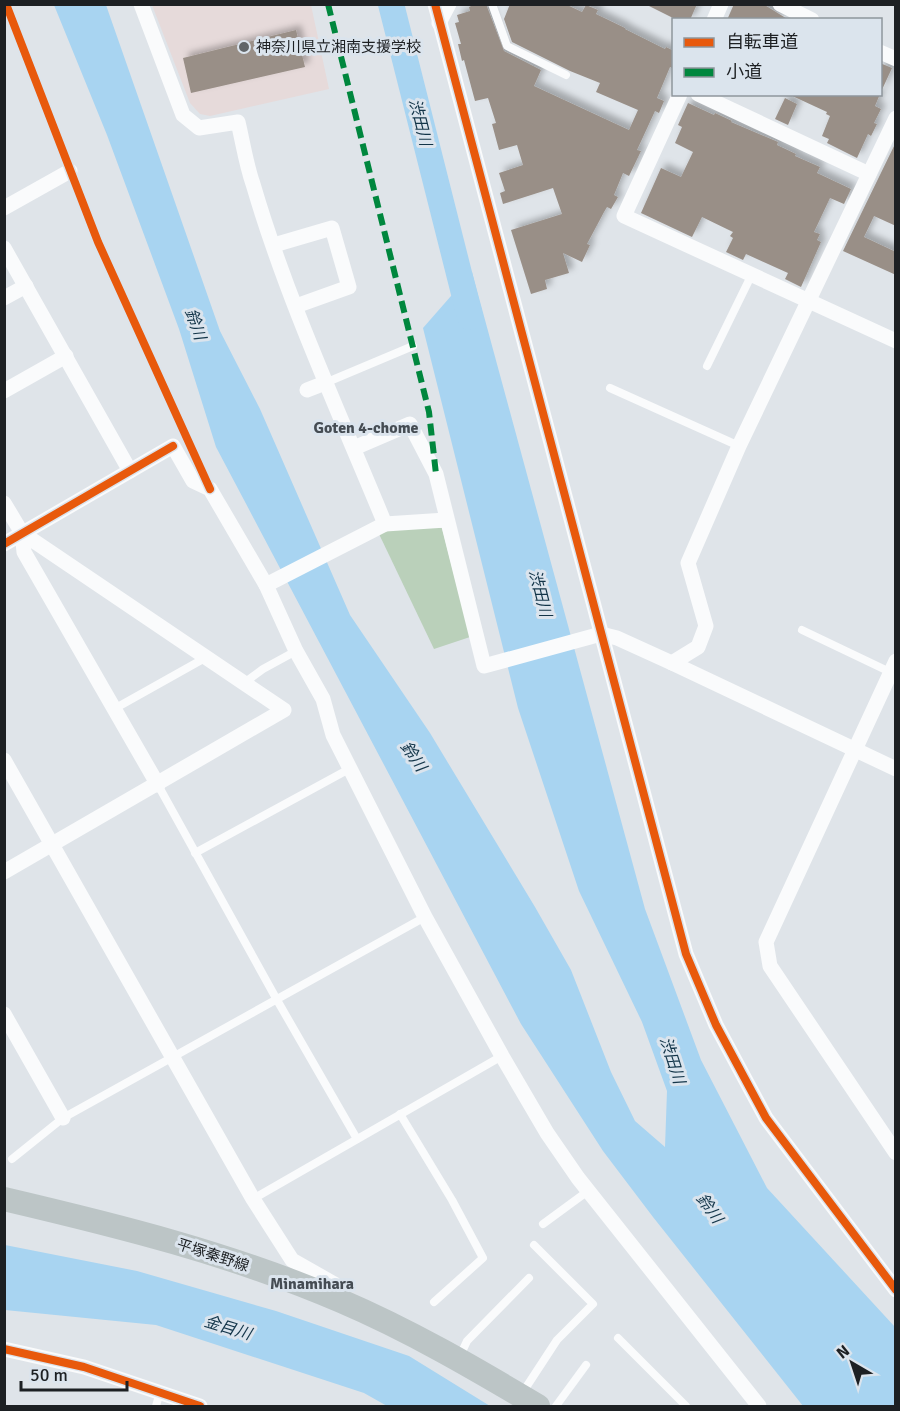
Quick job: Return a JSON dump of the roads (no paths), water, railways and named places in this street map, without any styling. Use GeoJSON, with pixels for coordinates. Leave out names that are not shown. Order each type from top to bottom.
{"type":"FeatureCollection","features":[{"type":"Feature","properties":{"kind":"main road","name":"平塚秦野線"},"geometry":{"type":"LineString","coordinates":[[4,1199],[140,1232],[225,1258],[339,1300],[458,1360],[529,1401]]}},
{"type":"Feature","properties":{"kind":"street"},"geometry":{"type":"LineString","coordinates":[[141,4],[183,115],[199,128],[238,122],[252,183],[296,306],[385,524]]}},
{"type":"Feature","properties":{"kind":"street"},"geometry":{"type":"LineString","coordinates":[[435,4],[686,954],[716,1025],[766,1118],[896,1290]]}},
{"type":"Feature","properties":{"kind":"street"},"geometry":{"type":"LineString","coordinates":[[439,23],[449,4]]}},
{"type":"Feature","properties":{"kind":"street"},"geometry":{"type":"LineString","coordinates":[[715,18],[721,4]]}},
{"type":"Feature","properties":{"kind":"street"},"geometry":{"type":"LineString","coordinates":[[780,4],[808,18]]}},
{"type":"Feature","properties":{"kind":"street"},"geometry":{"type":"LineString","coordinates":[[882,53],[896,59]]}},
{"type":"Feature","properties":{"kind":"street"},"geometry":{"type":"LineString","coordinates":[[679,96],[624,216],[896,341]]}},
{"type":"Feature","properties":{"kind":"street"},"geometry":{"type":"LineString","coordinates":[[702,96],[869,174]]}},
{"type":"Feature","properties":{"kind":"street"},"geometry":{"type":"LineString","coordinates":[[672,663],[698,647],[706,626],[688,563],[739,447],[896,118]]}},
{"type":"Feature","properties":{"kind":"street"},"geometry":{"type":"LineString","coordinates":[[4,208],[70,171]]}},
{"type":"Feature","properties":{"kind":"street"},"geometry":{"type":"LineString","coordinates":[[274,245],[333,228],[349,287],[296,306]]}},
{"type":"Feature","properties":{"kind":"street"},"geometry":{"type":"LineString","coordinates":[[4,248],[130,471]]}},
{"type":"Feature","properties":{"kind":"street"},"geometry":{"type":"LineString","coordinates":[[4,298],[26,286]]}},
{"type":"Feature","properties":{"kind":"street"},"geometry":{"type":"LineString","coordinates":[[4,391],[66,356]]}},
{"type":"Feature","properties":{"kind":"street"},"geometry":{"type":"LineString","coordinates":[[307,390],[326,383]]}},
{"type":"Feature","properties":{"kind":"street"},"geometry":{"type":"LineString","coordinates":[[354,448],[410,424],[436,474],[484,666],[602,634],[617,638],[672,663],[896,769]]}},
{"type":"Feature","properties":{"kind":"street"},"geometry":{"type":"LineString","coordinates":[[4,544],[173,446],[193,481],[210,489],[266,585],[296,651],[323,699],[333,735],[501,1056],[547,1133],[588,1191],[759,1407]]}},
{"type":"Feature","properties":{"kind":"street"},"geometry":{"type":"LineString","coordinates":[[4,503],[22,533],[284,710],[158,785],[4,872]]}},
{"type":"Feature","properties":{"kind":"street"},"geometry":{"type":"LineString","coordinates":[[266,585],[385,524],[446,520]]}},
{"type":"Feature","properties":{"kind":"street"},"geometry":{"type":"LineString","coordinates":[[22,533],[24,552],[158,785]]}},
{"type":"Feature","properties":{"kind":"street"},"geometry":{"type":"LineString","coordinates":[[893,666],[766,942],[770,966],[896,1153]]}},
{"type":"Feature","properties":{"kind":"street"},"geometry":{"type":"LineString","coordinates":[[4,760],[54,844],[253,1199],[292,1260],[336,1285],[339,1300]]}},
{"type":"Feature","properties":{"kind":"street"},"geometry":{"type":"LineString","coordinates":[[4,1014],[63,1118]]}},
{"type":"Feature","properties":{"kind":"street"},"geometry":{"type":"LineString","coordinates":[[4,1349],[84,1367],[158,1399],[200,1407]]}},
{"type":"Feature","properties":{"kind":"lane"},"geometry":{"type":"LineString","coordinates":[[492,4],[507,46],[566,75]]}},
{"type":"Feature","properties":{"kind":"lane"},"geometry":{"type":"LineString","coordinates":[[707,366],[752,274]]}},
{"type":"Feature","properties":{"kind":"lane"},"geometry":{"type":"LineString","coordinates":[[326,383],[412,346]]}},
{"type":"Feature","properties":{"kind":"lane"},"geometry":{"type":"LineString","coordinates":[[610,388],[739,447]]}},
{"type":"Feature","properties":{"kind":"lane"},"geometry":{"type":"LineString","coordinates":[[802,630],[893,666]]}},
{"type":"Feature","properties":{"kind":"lane"},"geometry":{"type":"LineString","coordinates":[[244,683],[263,669],[296,651]]}},
{"type":"Feature","properties":{"kind":"lane"},"geometry":{"type":"LineString","coordinates":[[113,710],[205,658]]}},
{"type":"Feature","properties":{"kind":"lane"},"geometry":{"type":"LineString","coordinates":[[195,853],[351,768]]}},
{"type":"Feature","properties":{"kind":"lane"},"geometry":{"type":"LineString","coordinates":[[158,785],[357,1139]]}},
{"type":"Feature","properties":{"kind":"lane"},"geometry":{"type":"LineString","coordinates":[[12,1159],[63,1118],[426,916]]}},
{"type":"Feature","properties":{"kind":"lane"},"geometry":{"type":"LineString","coordinates":[[253,1199],[501,1056]]}},
{"type":"Feature","properties":{"kind":"lane"},"geometry":{"type":"LineString","coordinates":[[400,1114],[452,1200],[483,1257],[434,1302]]}},
{"type":"Feature","properties":{"kind":"lane"},"geometry":{"type":"LineString","coordinates":[[543,1224],[588,1191]]}},
{"type":"Feature","properties":{"kind":"lane"},"geometry":{"type":"LineString","coordinates":[[529,1401],[557,1340],[593,1304],[534,1245]]}},
{"type":"Feature","properties":{"kind":"lane"},"geometry":{"type":"LineString","coordinates":[[458,1360],[467,1341],[529,1278]]}},
{"type":"Feature","properties":{"kind":"lane"},"geometry":{"type":"LineString","coordinates":[[618,1338],[686,1407]]}},
{"type":"Feature","properties":{"kind":"lane"},"geometry":{"type":"LineString","coordinates":[[556,1407],[586,1365]]}},
{"type":"Feature","properties":{"kind":"water","name":"鈴川"},"geometry":{"type":"Polygon","coordinates":[[[54,5],[106,5],[220,331],[260,409],[350,615],[430,733],[571,970],[611,1072],[635,1121],[665,1147],[667,1091],[642,1022],[579,891],[518,708],[423,328],[472,272],[645,909],[701,1060],[767,1188],[895,1327],[895,1406],[803,1406],[603,1151],[521,1024],[216,447],[179,329],[107,135],[54,5]]]}},
{"type":"Feature","properties":{"kind":"water","name":"金目川"},"geometry":{"type":"Polygon","coordinates":[[[5,1245],[137,1271],[276,1311],[409,1356],[490,1406],[387,1406],[364,1393],[156,1325],[5,1310],[5,1245]]]}},
{"type":"Feature","properties":{"kind":"waterway","name":"渋田川"},"geometry":{"type":"LineString","coordinates":[[391,4],[470,317]]}},
{"type":"Feature","properties":{"kind":"place","name":"神奈川県立湘南支援学校"},"geometry":{"type":"Point","coordinates":[244,47]}},
{"type":"Feature","properties":{"kind":"district","name":"Goten 4-chome"},"geometry":{"type":"Point","coordinates":[366,427]}},
{"type":"Feature","properties":{"kind":"district","name":"Minamihara"},"geometry":{"type":"Point","coordinates":[312,1283]}}]}
